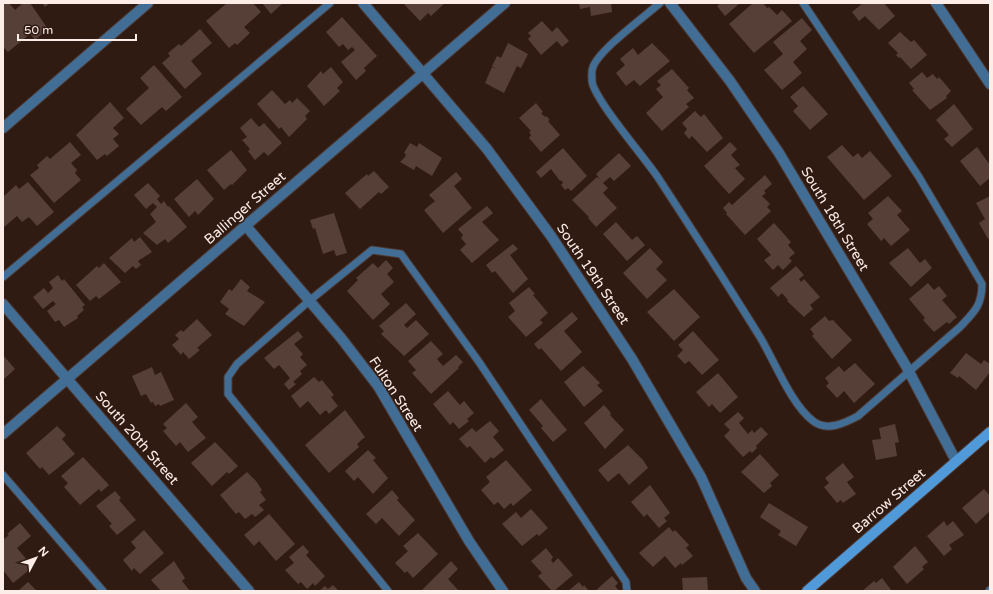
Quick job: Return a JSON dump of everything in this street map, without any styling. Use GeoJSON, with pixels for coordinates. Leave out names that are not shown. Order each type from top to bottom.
{"type":"FeatureCollection","features":[{"type":"Feature","properties":{"kind":"main road","name":"Barrow Street"},"geometry":{"type":"LineString","coordinates":[[808,591],[990,432]]}},
{"type":"Feature","properties":{"kind":"street"},"geometry":{"type":"LineString","coordinates":[[3,128],[148,3]]}},
{"type":"Feature","properties":{"kind":"street","name":"South 19th Street"},"geometry":{"type":"LineString","coordinates":[[362,3],[486,149],[551,236],[632,359],[701,478],[746,578],[755,591]]}},
{"type":"Feature","properties":{"kind":"street","name":"Ballinger Street"},"geometry":{"type":"LineString","coordinates":[[3,434],[504,3]]}},
{"type":"Feature","properties":{"kind":"street","name":"South 18th Street"},"geometry":{"type":"LineString","coordinates":[[670,3],[730,81],[779,153],[909,373],[956,461]]}},
{"type":"Feature","properties":{"kind":"street"},"geometry":{"type":"LineString","coordinates":[[936,3],[990,84]]}},
{"type":"Feature","properties":{"kind":"street","name":"Fulton Street"},"geometry":{"type":"LineString","coordinates":[[246,226],[378,386],[469,541],[503,591]]}},
{"type":"Feature","properties":{"kind":"street","name":"South 20th Street"},"geometry":{"type":"LineString","coordinates":[[3,304],[249,591]]}},
{"type":"Feature","properties":{"kind":"lane"},"geometry":{"type":"LineString","coordinates":[[3,277],[330,3]]}},
{"type":"Feature","properties":{"kind":"lane"},"geometry":{"type":"LineString","coordinates":[[660,3],[600,55],[592,68],[592,82],[600,99],[651,166],[684,217],[761,338],[803,412],[814,423],[827,426],[842,425],[858,416],[909,373],[973,313],[982,298],[982,284],[919,177],[803,3]]}},
{"type":"Feature","properties":{"kind":"lane"},"geometry":{"type":"LineString","coordinates":[[388,591],[228,394],[228,377],[237,364],[309,301],[372,250],[401,254],[479,362],[626,582],[627,591]]}},
{"type":"Feature","properties":{"kind":"lane"},"geometry":{"type":"LineString","coordinates":[[3,475],[103,591]]}},
{"type":"Feature","properties":{"kind":"building"},"geometry":{"type":"Polygon","coordinates":[[[3,3],[9,3],[15,10],[23,3],[30,3],[48,29],[35,40],[30,34],[8,52],[3,47],[3,3]]]}},
{"type":"Feature","properties":{"kind":"building"},"geometry":{"type":"Polygon","coordinates":[[[42,3],[50,3],[45,7],[42,3]]]}},
{"type":"Feature","properties":{"kind":"building"},"geometry":{"type":"Polygon","coordinates":[[[227,3],[253,3],[261,12],[244,27],[250,33],[237,45],[235,43],[229,48],[206,21],[227,3]]]}},
{"type":"Feature","properties":{"kind":"building"},"geometry":{"type":"Polygon","coordinates":[[[262,3],[283,3],[271,14],[262,3]]]}},
{"type":"Feature","properties":{"kind":"building"},"geometry":{"type":"Polygon","coordinates":[[[403,3],[445,3],[431,16],[428,13],[420,21],[403,3]]]}},
{"type":"Feature","properties":{"kind":"building"},"geometry":{"type":"Polygon","coordinates":[[[579,3],[611,3],[612,12],[591,16],[590,7],[580,9],[579,3]]]}},
{"type":"Feature","properties":{"kind":"building"},"geometry":{"type":"Polygon","coordinates":[[[717,3],[740,3],[725,16],[717,6],[719,5],[717,3]]]}},
{"type":"Feature","properties":{"kind":"building"},"geometry":{"type":"Polygon","coordinates":[[[753,3],[763,3],[777,15],[782,10],[792,21],[754,53],[729,24],[753,3]]]}},
{"type":"Feature","properties":{"kind":"building"},"geometry":{"type":"Polygon","coordinates":[[[863,3],[884,3],[895,16],[879,30],[865,16],[859,21],[852,12],[863,3]]]}},
{"type":"Feature","properties":{"kind":"building"},"geometry":{"type":"Polygon","coordinates":[[[342,17],[377,56],[364,68],[366,71],[356,80],[341,62],[355,50],[352,47],[348,50],[343,44],[339,47],[326,32],[342,17]]]}},
{"type":"Feature","properties":{"kind":"building"},"geometry":{"type":"Polygon","coordinates":[[[802,18],[812,30],[800,41],[807,49],[793,62],[802,73],[782,90],[764,70],[783,54],[773,42],[802,18]]]}},
{"type":"Feature","properties":{"kind":"building"},"geometry":{"type":"Polygon","coordinates":[[[542,21],[552,32],[557,27],[569,41],[562,47],[557,41],[541,55],[528,39],[531,36],[528,33],[542,21]]]}},
{"type":"Feature","properties":{"kind":"building"},"geometry":{"type":"Polygon","coordinates":[[[200,29],[212,43],[191,61],[202,74],[185,89],[162,63],[170,56],[168,53],[179,44],[181,46],[200,29]]]}},
{"type":"Feature","properties":{"kind":"building"},"geometry":{"type":"Polygon","coordinates":[[[900,32],[911,42],[914,40],[927,55],[911,69],[900,57],[899,58],[896,55],[898,53],[888,43],[900,32]]]}},
{"type":"Feature","properties":{"kind":"building"},"geometry":{"type":"Polygon","coordinates":[[[508,43],[528,54],[521,68],[517,66],[504,93],[485,83],[492,67],[496,69],[492,66],[497,56],[501,58],[508,43]]]}},
{"type":"Feature","properties":{"kind":"building"},"geometry":{"type":"Polygon","coordinates":[[[652,43],[670,61],[640,86],[634,80],[626,86],[616,73],[625,65],[620,59],[633,48],[638,55],[652,43]]]}},
{"type":"Feature","properties":{"kind":"building"},"geometry":{"type":"Polygon","coordinates":[[[154,65],[182,97],[166,111],[162,107],[141,125],[126,109],[149,88],[140,78],[154,65]]]}},
{"type":"Feature","properties":{"kind":"building"},"geometry":{"type":"Polygon","coordinates":[[[331,67],[343,82],[337,88],[340,91],[324,106],[307,86],[321,71],[323,74],[331,67]]]}},
{"type":"Feature","properties":{"kind":"building"},"geometry":{"type":"Polygon","coordinates":[[[672,69],[689,88],[687,90],[694,98],[686,104],[689,107],[662,131],[646,113],[663,97],[656,89],[661,85],[657,81],[672,69]]]}},
{"type":"Feature","properties":{"kind":"building"},"geometry":{"type":"Polygon","coordinates":[[[922,72],[927,78],[933,74],[937,79],[939,77],[951,91],[946,96],[947,98],[930,110],[912,90],[914,89],[909,83],[922,72]]]}},
{"type":"Feature","properties":{"kind":"building"},"geometry":{"type":"Polygon","coordinates":[[[803,86],[828,114],[810,130],[793,111],[798,106],[790,97],[803,86]]]}},
{"type":"Feature","properties":{"kind":"building"},"geometry":{"type":"Polygon","coordinates":[[[272,90],[285,104],[290,100],[292,103],[297,98],[310,111],[305,116],[307,119],[289,137],[281,127],[279,129],[257,104],[272,90]]]}},
{"type":"Feature","properties":{"kind":"building"},"geometry":{"type":"Polygon","coordinates":[[[110,102],[124,118],[113,128],[119,134],[113,139],[119,146],[107,156],[105,154],[97,160],[76,135],[110,102]]]}},
{"type":"Feature","properties":{"kind":"building"},"geometry":{"type":"Polygon","coordinates":[[[536,103],[543,112],[541,113],[550,120],[548,121],[560,135],[541,152],[529,138],[531,135],[529,132],[531,131],[519,118],[536,103]]]}},
{"type":"Feature","properties":{"kind":"building"},"geometry":{"type":"Polygon","coordinates":[[[954,104],[973,129],[952,147],[944,139],[949,135],[936,120],[954,104]]]}},
{"type":"Feature","properties":{"kind":"building"},"geometry":{"type":"Polygon","coordinates":[[[695,111],[701,117],[704,114],[723,138],[707,152],[692,136],[689,139],[684,133],[687,129],[682,123],[695,111]]]}},
{"type":"Feature","properties":{"kind":"building"},"geometry":{"type":"Polygon","coordinates":[[[251,118],[259,127],[264,123],[282,143],[268,156],[264,152],[255,160],[248,151],[250,149],[242,140],[247,137],[240,128],[251,118]]]}},
{"type":"Feature","properties":{"kind":"building"},"geometry":{"type":"Polygon","coordinates":[[[70,142],[81,155],[71,163],[77,170],[75,173],[81,180],[54,203],[30,175],[39,168],[37,165],[47,156],[50,159],[70,142]]]}},
{"type":"Feature","properties":{"kind":"building"},"geometry":{"type":"Polygon","coordinates":[[[730,142],[737,149],[731,155],[740,165],[735,168],[745,179],[729,194],[704,166],[730,142]]]}},
{"type":"Feature","properties":{"kind":"building"},"geometry":{"type":"Polygon","coordinates":[[[410,143],[417,147],[419,143],[442,158],[432,176],[416,166],[414,170],[400,162],[405,157],[406,154],[404,153],[410,143]]]}},
{"type":"Feature","properties":{"kind":"building"},"geometry":{"type":"Polygon","coordinates":[[[842,145],[853,157],[858,153],[862,158],[870,151],[892,176],[864,200],[827,157],[842,145]]]}},
{"type":"Feature","properties":{"kind":"building"},"geometry":{"type":"Polygon","coordinates":[[[977,147],[990,165],[990,178],[980,186],[960,161],[977,147]]]}},
{"type":"Feature","properties":{"kind":"building"},"geometry":{"type":"Polygon","coordinates":[[[563,148],[587,176],[571,191],[568,188],[565,190],[561,185],[563,183],[561,180],[560,181],[551,169],[541,178],[536,172],[563,148]]]}},
{"type":"Feature","properties":{"kind":"building"},"geometry":{"type":"Polygon","coordinates":[[[231,150],[247,170],[232,185],[231,184],[224,190],[207,170],[231,150]]]}},
{"type":"Feature","properties":{"kind":"building"},"geometry":{"type":"Polygon","coordinates":[[[619,153],[631,166],[614,181],[610,177],[603,183],[608,188],[603,193],[617,208],[596,227],[588,218],[589,217],[572,200],[597,177],[600,179],[596,174],[619,153]]]}},
{"type":"Feature","properties":{"kind":"building"},"geometry":{"type":"Polygon","coordinates":[[[374,171],[389,187],[381,194],[379,192],[360,209],[345,193],[367,174],[368,176],[374,171]]]}},
{"type":"Feature","properties":{"kind":"building"},"geometry":{"type":"Polygon","coordinates":[[[456,172],[462,179],[454,186],[472,208],[443,233],[424,210],[435,201],[429,195],[456,172]]]}},
{"type":"Feature","properties":{"kind":"building"},"geometry":{"type":"Polygon","coordinates":[[[765,175],[772,184],[764,191],[766,193],[762,196],[770,204],[767,207],[771,211],[745,235],[726,214],[727,213],[723,208],[729,202],[732,205],[765,175]]]}},
{"type":"Feature","properties":{"kind":"building"},"geometry":{"type":"Polygon","coordinates":[[[197,179],[214,199],[198,215],[195,211],[189,217],[174,199],[197,179]]]}},
{"type":"Feature","properties":{"kind":"building"},"geometry":{"type":"Polygon","coordinates":[[[28,182],[54,212],[37,226],[29,217],[22,222],[17,216],[3,228],[3,197],[16,185],[19,189],[28,182]]]}},
{"type":"Feature","properties":{"kind":"building"},"geometry":{"type":"Polygon","coordinates":[[[148,183],[160,196],[157,199],[161,204],[164,201],[187,227],[168,243],[165,239],[157,245],[143,233],[156,222],[150,214],[157,207],[153,203],[146,209],[134,195],[148,183]]]}},
{"type":"Feature","properties":{"kind":"building"},"geometry":{"type":"Polygon","coordinates":[[[888,196],[902,211],[897,215],[910,230],[891,246],[884,238],[881,241],[867,224],[873,219],[868,213],[888,196]]]}},
{"type":"Feature","properties":{"kind":"building"},"geometry":{"type":"Polygon","coordinates":[[[990,196],[990,237],[988,239],[979,223],[985,219],[976,203],[990,196]]]}},
{"type":"Feature","properties":{"kind":"building"},"geometry":{"type":"Polygon","coordinates":[[[487,206],[493,213],[482,222],[499,240],[472,263],[460,250],[466,244],[461,238],[463,235],[458,229],[487,206]]]}},
{"type":"Feature","properties":{"kind":"building"},"geometry":{"type":"Polygon","coordinates":[[[334,213],[347,253],[336,256],[334,250],[323,254],[315,228],[313,229],[310,220],[334,213]]]}},
{"type":"Feature","properties":{"kind":"building"},"geometry":{"type":"Polygon","coordinates":[[[616,222],[632,240],[637,236],[645,245],[627,261],[603,234],[616,222]]]}},
{"type":"Feature","properties":{"kind":"building"},"geometry":{"type":"Polygon","coordinates":[[[774,223],[791,242],[788,245],[795,253],[789,258],[792,261],[783,270],[778,265],[773,270],[764,260],[771,255],[757,239],[774,223]]]}},
{"type":"Feature","properties":{"kind":"building"},"geometry":{"type":"Polygon","coordinates":[[[140,237],[152,252],[138,261],[141,265],[136,269],[133,266],[125,273],[109,258],[132,238],[134,242],[140,237]]]}},
{"type":"Feature","properties":{"kind":"building"},"geometry":{"type":"Polygon","coordinates":[[[513,244],[518,249],[510,255],[528,279],[513,293],[495,271],[492,273],[486,265],[513,244]]]}},
{"type":"Feature","properties":{"kind":"building"},"geometry":{"type":"Polygon","coordinates":[[[650,248],[663,262],[656,269],[667,280],[647,299],[623,273],[650,248]]]}},
{"type":"Feature","properties":{"kind":"building"},"geometry":{"type":"Polygon","coordinates":[[[908,248],[920,263],[925,259],[932,268],[911,287],[889,263],[908,248]]]}},
{"type":"Feature","properties":{"kind":"building"},"geometry":{"type":"Polygon","coordinates":[[[386,260],[393,268],[387,274],[394,282],[381,294],[390,304],[373,320],[347,291],[358,280],[356,278],[373,263],[378,268],[386,260]]]}},
{"type":"Feature","properties":{"kind":"building"},"geometry":{"type":"Polygon","coordinates":[[[104,263],[121,282],[99,299],[96,296],[90,301],[76,285],[97,266],[99,268],[104,263]]]}},
{"type":"Feature","properties":{"kind":"building"},"geometry":{"type":"Polygon","coordinates":[[[796,266],[804,275],[799,279],[801,282],[804,279],[820,297],[810,305],[813,309],[804,317],[787,301],[788,300],[782,293],[778,297],[770,288],[796,266]]]}},
{"type":"Feature","properties":{"kind":"building"},"geometry":{"type":"Polygon","coordinates":[[[58,275],[62,281],[64,279],[85,305],[82,307],[84,310],[77,316],[78,318],[64,327],[59,320],[55,322],[47,311],[56,304],[53,301],[43,309],[33,297],[44,288],[48,293],[53,288],[49,282],[58,275]]]}},
{"type":"Feature","properties":{"kind":"building"},"geometry":{"type":"Polygon","coordinates":[[[241,279],[250,287],[247,291],[265,302],[244,326],[225,314],[229,309],[220,302],[229,289],[232,291],[241,279]]]}},
{"type":"Feature","properties":{"kind":"building"},"geometry":{"type":"Polygon","coordinates":[[[928,283],[934,290],[939,286],[947,296],[942,300],[957,317],[949,324],[947,322],[934,332],[923,320],[925,318],[909,299],[928,283]]]}},
{"type":"Feature","properties":{"kind":"building"},"geometry":{"type":"Polygon","coordinates":[[[529,287],[535,294],[533,295],[548,313],[540,320],[543,323],[526,337],[508,317],[515,311],[509,303],[529,287]]]}},
{"type":"Feature","properties":{"kind":"building"},"geometry":{"type":"Polygon","coordinates":[[[674,289],[700,317],[674,341],[647,312],[674,289]]]}},
{"type":"Feature","properties":{"kind":"building"},"geometry":{"type":"Polygon","coordinates":[[[406,303],[416,314],[404,325],[407,328],[416,320],[429,334],[404,356],[381,334],[384,331],[379,326],[406,303]]]}},
{"type":"Feature","properties":{"kind":"building"},"geometry":{"type":"Polygon","coordinates":[[[572,312],[578,319],[564,331],[582,352],[561,371],[541,348],[539,350],[534,344],[572,312]]]}},
{"type":"Feature","properties":{"kind":"building"},"geometry":{"type":"Polygon","coordinates":[[[825,316],[829,321],[833,320],[852,340],[832,359],[812,336],[814,334],[810,329],[825,316]]]}},
{"type":"Feature","properties":{"kind":"building"},"geometry":{"type":"Polygon","coordinates":[[[197,319],[212,335],[197,348],[200,350],[189,359],[183,352],[181,355],[172,345],[179,339],[175,335],[181,330],[183,332],[197,319]]]}},
{"type":"Feature","properties":{"kind":"building"},"geometry":{"type":"Polygon","coordinates":[[[298,331],[303,337],[294,344],[303,354],[300,357],[307,365],[300,371],[302,374],[293,382],[296,384],[289,390],[284,384],[290,378],[279,365],[274,369],[264,358],[298,331]]]}},
{"type":"Feature","properties":{"kind":"building"},"geometry":{"type":"Polygon","coordinates":[[[693,331],[719,360],[702,375],[689,361],[685,364],[677,356],[683,350],[678,345],[693,331]]]}},
{"type":"Feature","properties":{"kind":"building"},"geometry":{"type":"Polygon","coordinates":[[[431,341],[443,354],[437,359],[443,366],[456,355],[463,362],[458,367],[459,368],[431,394],[412,373],[416,370],[408,361],[431,341]]]}},
{"type":"Feature","properties":{"kind":"building"},"geometry":{"type":"Polygon","coordinates":[[[966,353],[981,364],[984,360],[990,364],[990,372],[976,390],[959,376],[958,378],[950,373],[966,353]]]}},
{"type":"Feature","properties":{"kind":"building"},"geometry":{"type":"Polygon","coordinates":[[[3,355],[15,369],[3,380],[3,355]]]}},
{"type":"Feature","properties":{"kind":"building"},"geometry":{"type":"Polygon","coordinates":[[[855,363],[875,384],[854,403],[844,391],[837,398],[826,386],[829,383],[825,378],[839,366],[844,372],[855,363]]]}},
{"type":"Feature","properties":{"kind":"building"},"geometry":{"type":"Polygon","coordinates":[[[583,366],[600,383],[597,385],[603,391],[584,407],[564,382],[583,366]]]}},
{"type":"Feature","properties":{"kind":"building"},"geometry":{"type":"Polygon","coordinates":[[[152,367],[155,375],[161,372],[174,400],[160,406],[159,404],[155,406],[153,402],[151,403],[146,394],[141,396],[132,376],[152,367]]]}},
{"type":"Feature","properties":{"kind":"building"},"geometry":{"type":"Polygon","coordinates":[[[718,373],[738,397],[720,413],[712,404],[709,407],[696,392],[718,373]]]}},
{"type":"Feature","properties":{"kind":"building"},"geometry":{"type":"Polygon","coordinates":[[[314,377],[319,382],[322,380],[334,395],[331,397],[338,406],[329,414],[326,410],[320,415],[308,401],[300,408],[291,396],[314,377]]]}},
{"type":"Feature","properties":{"kind":"building"},"geometry":{"type":"Polygon","coordinates":[[[448,391],[460,405],[464,401],[474,413],[467,419],[469,421],[459,429],[453,422],[450,425],[433,404],[448,391]]]}},
{"type":"Feature","properties":{"kind":"building"},"geometry":{"type":"Polygon","coordinates":[[[541,399],[567,430],[553,442],[541,428],[543,426],[529,410],[541,399]]]}},
{"type":"Feature","properties":{"kind":"building"},"geometry":{"type":"Polygon","coordinates":[[[186,403],[198,417],[192,422],[206,438],[188,452],[180,442],[176,446],[163,431],[167,428],[163,424],[186,403]]]}},
{"type":"Feature","properties":{"kind":"building"},"geometry":{"type":"Polygon","coordinates":[[[604,405],[611,413],[610,415],[624,430],[605,449],[584,423],[604,405]]]}},
{"type":"Feature","properties":{"kind":"building"},"geometry":{"type":"Polygon","coordinates":[[[345,410],[365,437],[357,444],[359,447],[329,473],[305,445],[345,410]]]}},
{"type":"Feature","properties":{"kind":"building"},"geometry":{"type":"Polygon","coordinates":[[[738,412],[744,418],[739,423],[748,434],[752,430],[754,433],[761,427],[768,434],[756,446],[757,448],[752,453],[750,451],[743,457],[724,436],[730,430],[724,424],[738,412]]]}},
{"type":"Feature","properties":{"kind":"building"},"geometry":{"type":"Polygon","coordinates":[[[490,421],[499,431],[493,437],[504,450],[493,459],[491,457],[485,463],[470,446],[467,448],[459,439],[472,428],[476,432],[490,421]]]}},
{"type":"Feature","properties":{"kind":"building"},"geometry":{"type":"Polygon","coordinates":[[[895,424],[899,442],[895,443],[897,456],[876,460],[872,440],[881,439],[879,428],[895,424]]]}},
{"type":"Feature","properties":{"kind":"building"},"geometry":{"type":"Polygon","coordinates":[[[57,426],[66,435],[62,439],[75,454],[49,475],[42,467],[40,469],[26,453],[57,426]]]}},
{"type":"Feature","properties":{"kind":"building"},"geometry":{"type":"Polygon","coordinates":[[[215,442],[238,466],[229,474],[227,472],[212,486],[191,463],[215,442]]]}},
{"type":"Feature","properties":{"kind":"building"},"geometry":{"type":"Polygon","coordinates":[[[628,445],[643,460],[648,468],[629,485],[619,473],[608,482],[598,470],[628,445]]]}},
{"type":"Feature","properties":{"kind":"building"},"geometry":{"type":"Polygon","coordinates":[[[368,450],[376,458],[373,460],[388,478],[373,494],[358,477],[354,481],[345,471],[368,450]]]}},
{"type":"Feature","properties":{"kind":"building"},"geometry":{"type":"Polygon","coordinates":[[[760,454],[779,475],[770,483],[772,486],[764,493],[741,472],[760,454]]]}},
{"type":"Feature","properties":{"kind":"building"},"geometry":{"type":"Polygon","coordinates":[[[83,457],[109,485],[101,492],[99,489],[80,505],[64,487],[68,483],[61,476],[83,457]]]}},
{"type":"Feature","properties":{"kind":"building"},"geometry":{"type":"Polygon","coordinates":[[[506,460],[532,490],[513,506],[511,503],[504,509],[498,502],[494,505],[481,490],[490,482],[486,477],[506,460]]]}},
{"type":"Feature","properties":{"kind":"building"},"geometry":{"type":"Polygon","coordinates":[[[843,463],[854,477],[847,482],[856,494],[843,503],[841,500],[837,503],[824,487],[829,483],[825,478],[843,463]]]}},
{"type":"Feature","properties":{"kind":"building"},"geometry":{"type":"Polygon","coordinates":[[[247,472],[256,481],[262,490],[260,492],[266,500],[259,505],[264,510],[255,517],[252,514],[245,519],[239,512],[236,514],[220,495],[247,472]]]}},
{"type":"Feature","properties":{"kind":"building"},"geometry":{"type":"Polygon","coordinates":[[[650,485],[670,513],[664,518],[667,521],[659,528],[647,514],[644,517],[631,502],[650,485]]]}},
{"type":"Feature","properties":{"kind":"building"},"geometry":{"type":"Polygon","coordinates":[[[984,489],[990,496],[990,511],[976,524],[962,508],[984,489]]]}},
{"type":"Feature","properties":{"kind":"building"},"geometry":{"type":"Polygon","coordinates":[[[392,490],[399,498],[397,500],[415,520],[399,536],[382,518],[376,524],[366,514],[392,490]]]}},
{"type":"Feature","properties":{"kind":"building"},"geometry":{"type":"Polygon","coordinates":[[[115,491],[121,498],[119,500],[136,520],[117,535],[109,526],[112,524],[96,506],[115,491]]]}},
{"type":"Feature","properties":{"kind":"building"},"geometry":{"type":"Polygon","coordinates":[[[769,503],[808,527],[796,546],[778,535],[781,531],[760,517],[769,503]]]}},
{"type":"Feature","properties":{"kind":"building"},"geometry":{"type":"Polygon","coordinates":[[[531,509],[548,528],[539,536],[537,534],[522,546],[502,524],[516,512],[521,518],[531,509]]]}},
{"type":"Feature","properties":{"kind":"building"},"geometry":{"type":"Polygon","coordinates":[[[269,514],[295,544],[276,561],[259,541],[254,546],[244,535],[269,514]]]}},
{"type":"Feature","properties":{"kind":"building"},"geometry":{"type":"Polygon","coordinates":[[[944,521],[947,526],[953,521],[964,535],[949,545],[952,549],[944,556],[927,536],[944,521]]]}},
{"type":"Feature","properties":{"kind":"building"},"geometry":{"type":"Polygon","coordinates":[[[20,523],[31,536],[17,548],[33,567],[13,583],[3,570],[3,540],[9,535],[7,534],[20,523]]]}},
{"type":"Feature","properties":{"kind":"building"},"geometry":{"type":"Polygon","coordinates":[[[669,527],[673,532],[675,530],[689,545],[686,548],[693,556],[682,565],[681,563],[675,568],[665,556],[653,567],[639,553],[669,527]]]}},
{"type":"Feature","properties":{"kind":"building"},"geometry":{"type":"Polygon","coordinates":[[[144,530],[164,553],[140,574],[134,568],[132,571],[123,560],[136,548],[131,542],[144,530]]]}},
{"type":"Feature","properties":{"kind":"building"},"geometry":{"type":"Polygon","coordinates":[[[418,533],[438,554],[413,578],[407,571],[405,573],[395,563],[408,551],[403,546],[418,533]]]}},
{"type":"Feature","properties":{"kind":"building"},"geometry":{"type":"Polygon","coordinates":[[[303,545],[309,552],[306,555],[325,576],[315,586],[313,583],[307,589],[301,582],[298,584],[285,570],[294,563],[289,557],[303,545]]]}},
{"type":"Feature","properties":{"kind":"building"},"geometry":{"type":"Polygon","coordinates":[[[915,546],[928,562],[922,567],[924,569],[907,584],[893,567],[915,546]]]}},
{"type":"Feature","properties":{"kind":"building"},"geometry":{"type":"Polygon","coordinates":[[[546,548],[553,557],[551,560],[553,563],[558,558],[573,575],[554,591],[552,591],[538,576],[542,573],[531,561],[546,548]]]}},
{"type":"Feature","properties":{"kind":"building"},"geometry":{"type":"Polygon","coordinates":[[[174,561],[185,578],[182,581],[190,591],[161,591],[151,580],[174,561]]]}},
{"type":"Feature","properties":{"kind":"building"},"geometry":{"type":"Polygon","coordinates":[[[451,561],[458,569],[448,579],[459,591],[421,591],[451,561]]]}},
{"type":"Feature","properties":{"kind":"building"},"geometry":{"type":"Polygon","coordinates":[[[612,576],[618,583],[615,586],[619,591],[595,591],[612,576]]]}},
{"type":"Feature","properties":{"kind":"building"},"geometry":{"type":"Polygon","coordinates":[[[707,577],[708,591],[683,591],[682,578],[707,577]]]}},
{"type":"Feature","properties":{"kind":"building"},"geometry":{"type":"Polygon","coordinates":[[[882,578],[892,591],[862,591],[874,581],[876,583],[882,578]]]}},
{"type":"Feature","properties":{"kind":"building"},"geometry":{"type":"Polygon","coordinates":[[[28,582],[37,591],[18,591],[28,582]]]}},
{"type":"Feature","properties":{"kind":"building"},"geometry":{"type":"Polygon","coordinates":[[[579,582],[589,591],[568,591],[579,582]]]}},
{"type":"Feature","properties":{"kind":"building"},"geometry":{"type":"Polygon","coordinates":[[[333,585],[339,591],[319,591],[325,586],[328,589],[333,585]]]}}]}
